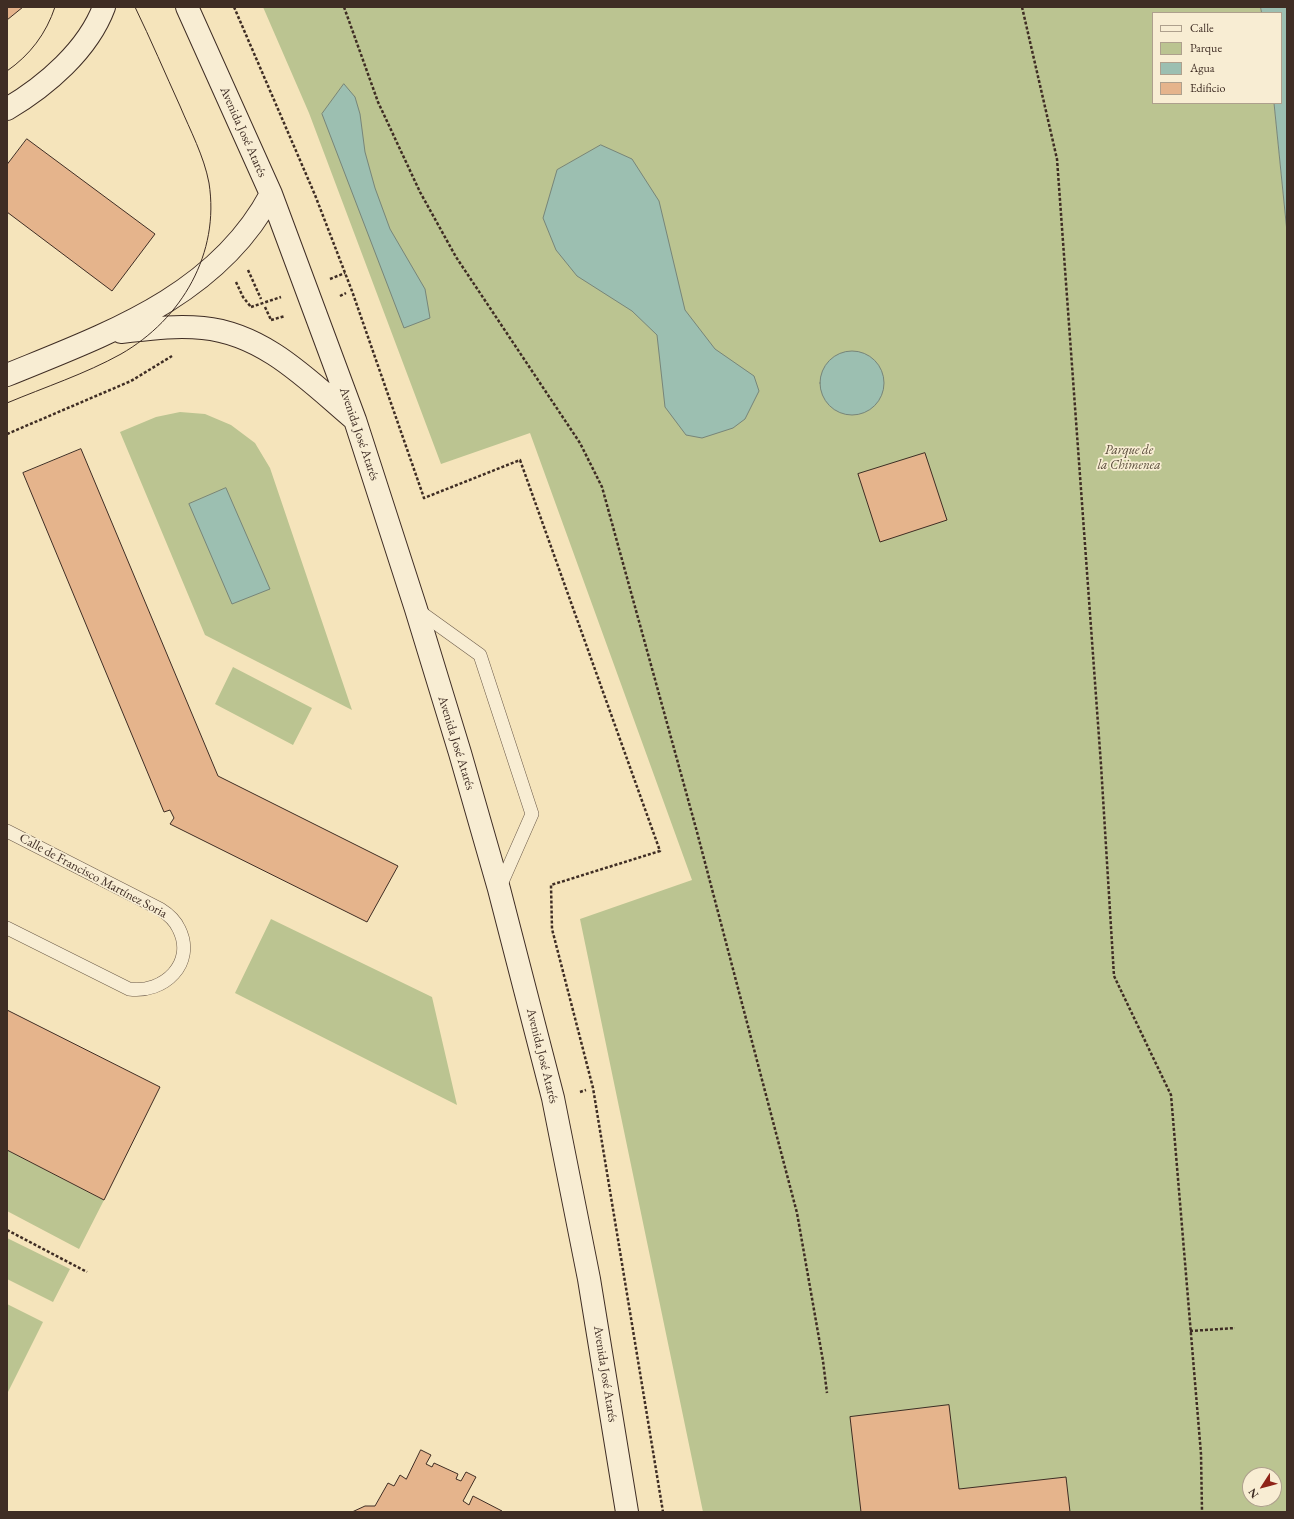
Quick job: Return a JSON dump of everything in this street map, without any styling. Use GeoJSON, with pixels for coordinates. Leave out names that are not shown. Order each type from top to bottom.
{"type":"FeatureCollection","features":[{"type":"Feature","properties":{"kind":"main road"},"geometry":{"type":"LineString","coordinates":[[7,109],[44,85],[64,66],[99,21],[104,7]]}},
{"type":"Feature","properties":{"kind":"main road","name":"Avenida José Atarés"},"geometry":{"type":"LineString","coordinates":[[187,7],[271,194],[355,420],[416,609],[499,889],[553,1098],[589,1278],[627,1511]]}},
{"type":"Feature","properties":{"kind":"main road"},"geometry":{"type":"LineString","coordinates":[[7,375],[110,332],[170,299],[209,270],[248,232],[271,194]]}},
{"type":"Feature","properties":{"kind":"main road"},"geometry":{"type":"LineString","coordinates":[[110,332],[190,327],[235,334],[273,352],[302,374],[355,420]]}},
{"type":"Feature","properties":{"kind":"lane"},"geometry":{"type":"LineString","coordinates":[[416,609],[480,655],[532,814],[499,889]]}},
{"type":"Feature","properties":{"kind":"lane","name":"Calle de Francisco Martínez Soria"},"geometry":{"type":"LineString","coordinates":[[7,831],[160,909],[172,917],[180,929],[183,944],[182,958],[176,972],[166,982],[153,988],[138,990],[129,989],[7,928]]}},
{"type":"Feature","properties":{"kind":"path"},"geometry":{"type":"LineString","coordinates":[[344,7],[378,102],[420,192],[456,257],[580,443],[602,488],[697,832],[797,1213],[824,1361],[827,1393]]}},
{"type":"Feature","properties":{"kind":"path"},"geometry":{"type":"LineString","coordinates":[[1022,7],[1057,159],[1101,765],[1114,976],[1171,1095],[1200,1454],[1202,1512]]}},
{"type":"Feature","properties":{"kind":"path"},"geometry":{"type":"LineString","coordinates":[[245,263],[261,299]]}},
{"type":"Feature","properties":{"kind":"path"},"geometry":{"type":"LineString","coordinates":[[333,278],[345,273]]}},
{"type":"Feature","properties":{"kind":"path"},"geometry":{"type":"LineString","coordinates":[[234,278],[243,297],[251,308],[278,298]]}},
{"type":"Feature","properties":{"kind":"path"},"geometry":{"type":"LineString","coordinates":[[340,296],[346,294]]}},
{"type":"Feature","properties":{"kind":"path"},"geometry":{"type":"LineString","coordinates":[[265,307],[271,320],[285,316]]}},
{"type":"Feature","properties":{"kind":"path"},"geometry":{"type":"LineString","coordinates":[[7,434],[131,381],[174,355]]}},
{"type":"Feature","properties":{"kind":"path"},"geometry":{"type":"LineString","coordinates":[[580,1092],[586,1090]]}},
{"type":"Feature","properties":{"kind":"path"},"geometry":{"type":"LineString","coordinates":[[7,1230],[87,1272]]}},
{"type":"Feature","properties":{"kind":"path"},"geometry":{"type":"LineString","coordinates":[[1190,1331],[1235,1328]]}},
{"type":"Feature","properties":{"kind":"green space","name":"Parque de la Chimenea"},"geometry":{"type":"Polygon","coordinates":[[[263,7],[1261,7],[1262,12],[1152,12],[1152,104],[1274,104],[1287,232],[1287,1512],[703,1512],[580,919],[692,880],[530,433],[441,464],[309,113],[263,7]]]}},
{"type":"Feature","properties":{"kind":"green space"},"geometry":{"type":"Polygon","coordinates":[[[180,412],[205,414],[231,425],[255,443],[270,468],[352,710],[205,635],[120,432],[156,417],[180,412]]]}},
{"type":"Feature","properties":{"kind":"green space"},"geometry":{"type":"Polygon","coordinates":[[[233,667],[312,708],[293,745],[215,704],[233,667]]]}},
{"type":"Feature","properties":{"kind":"green space"},"geometry":{"type":"Polygon","coordinates":[[[271,919],[432,997],[457,1105],[235,993],[271,919]]]}},
{"type":"Feature","properties":{"kind":"green space"},"geometry":{"type":"Polygon","coordinates":[[[7,1150],[104,1200],[79,1249],[7,1211],[7,1150]]]}},
{"type":"Feature","properties":{"kind":"green space"},"geometry":{"type":"Polygon","coordinates":[[[7,1238],[70,1269],[53,1302],[7,1279],[7,1238]]]}},
{"type":"Feature","properties":{"kind":"green space"},"geometry":{"type":"Polygon","coordinates":[[[7,1304],[43,1322],[7,1394],[7,1304]]]}},
{"type":"Feature","properties":{"kind":"water"},"geometry":{"type":"Polygon","coordinates":[[[1261,7],[1287,7],[1287,232],[1274,104],[1282,104],[1282,12],[1262,12],[1261,7]]]}},
{"type":"Feature","properties":{"kind":"water"},"geometry":{"type":"Polygon","coordinates":[[[344,84],[355,97],[360,114],[365,152],[375,188],[390,229],[425,289],[430,318],[404,328],[322,114],[344,84]]]}},
{"type":"Feature","properties":{"kind":"water"},"geometry":{"type":"Polygon","coordinates":[[[601,145],[632,159],[659,201],[685,310],[715,349],[754,376],[759,391],[745,419],[733,428],[702,438],[686,435],[665,407],[657,335],[632,311],[577,276],[556,250],[543,218],[557,170],[601,145]]]}},
{"type":"Feature","properties":{"kind":"water"},"geometry":{"type":"Polygon","coordinates":[[[852,351],[870,357],[878,365],[884,383],[878,401],[870,409],[852,415],[834,409],[826,401],[820,383],[826,365],[834,357],[852,351]]]}},
{"type":"Feature","properties":{"kind":"water"},"geometry":{"type":"Polygon","coordinates":[[[226,488],[270,589],[232,604],[189,504],[226,488]]]}},
{"type":"Feature","properties":{"kind":"building"},"geometry":{"type":"Polygon","coordinates":[[[7,7],[23,7],[7,20],[7,7]]]}},
{"type":"Feature","properties":{"kind":"building"},"geometry":{"type":"Polygon","coordinates":[[[27,139],[155,234],[112,291],[7,212],[7,165],[27,139]]]}},
{"type":"Feature","properties":{"kind":"building"},"geometry":{"type":"Polygon","coordinates":[[[81,449],[218,776],[398,866],[367,922],[170,824],[174,818],[170,810],[164,812],[23,473],[81,449]]]}},
{"type":"Feature","properties":{"kind":"building"},"geometry":{"type":"Polygon","coordinates":[[[925,453],[947,520],[880,542],[858,474],[925,453]]]}},
{"type":"Feature","properties":{"kind":"building"},"geometry":{"type":"Polygon","coordinates":[[[7,1010],[160,1087],[104,1200],[7,1150],[7,1010]]]}},
{"type":"Feature","properties":{"kind":"building"},"geometry":{"type":"Polygon","coordinates":[[[949,1405],[959,1489],[1066,1477],[1070,1512],[861,1512],[850,1417],[949,1405]]]}},
{"type":"Feature","properties":{"kind":"building"},"geometry":{"type":"Polygon","coordinates":[[[421,1450],[431,1455],[426,1464],[432,1467],[434,1463],[458,1474],[456,1479],[461,1481],[466,1472],[476,1477],[463,1501],[469,1505],[473,1496],[502,1512],[352,1512],[365,1506],[375,1506],[388,1483],[394,1486],[400,1475],[406,1479],[421,1450]]]}},
{"type":"Feature","properties":{"kind":"tram line"},"geometry":{"type":"LineString","coordinates":[[7,71],[30,51],[42,35],[55,7]]}},
{"type":"Feature","properties":{"kind":"tram line"},"geometry":{"type":"LineString","coordinates":[[7,403],[93,368],[121,354],[143,339],[162,322],[179,303],[192,282],[202,259],[208,234],[211,209],[207,173],[192,134],[135,7]]}}]}
